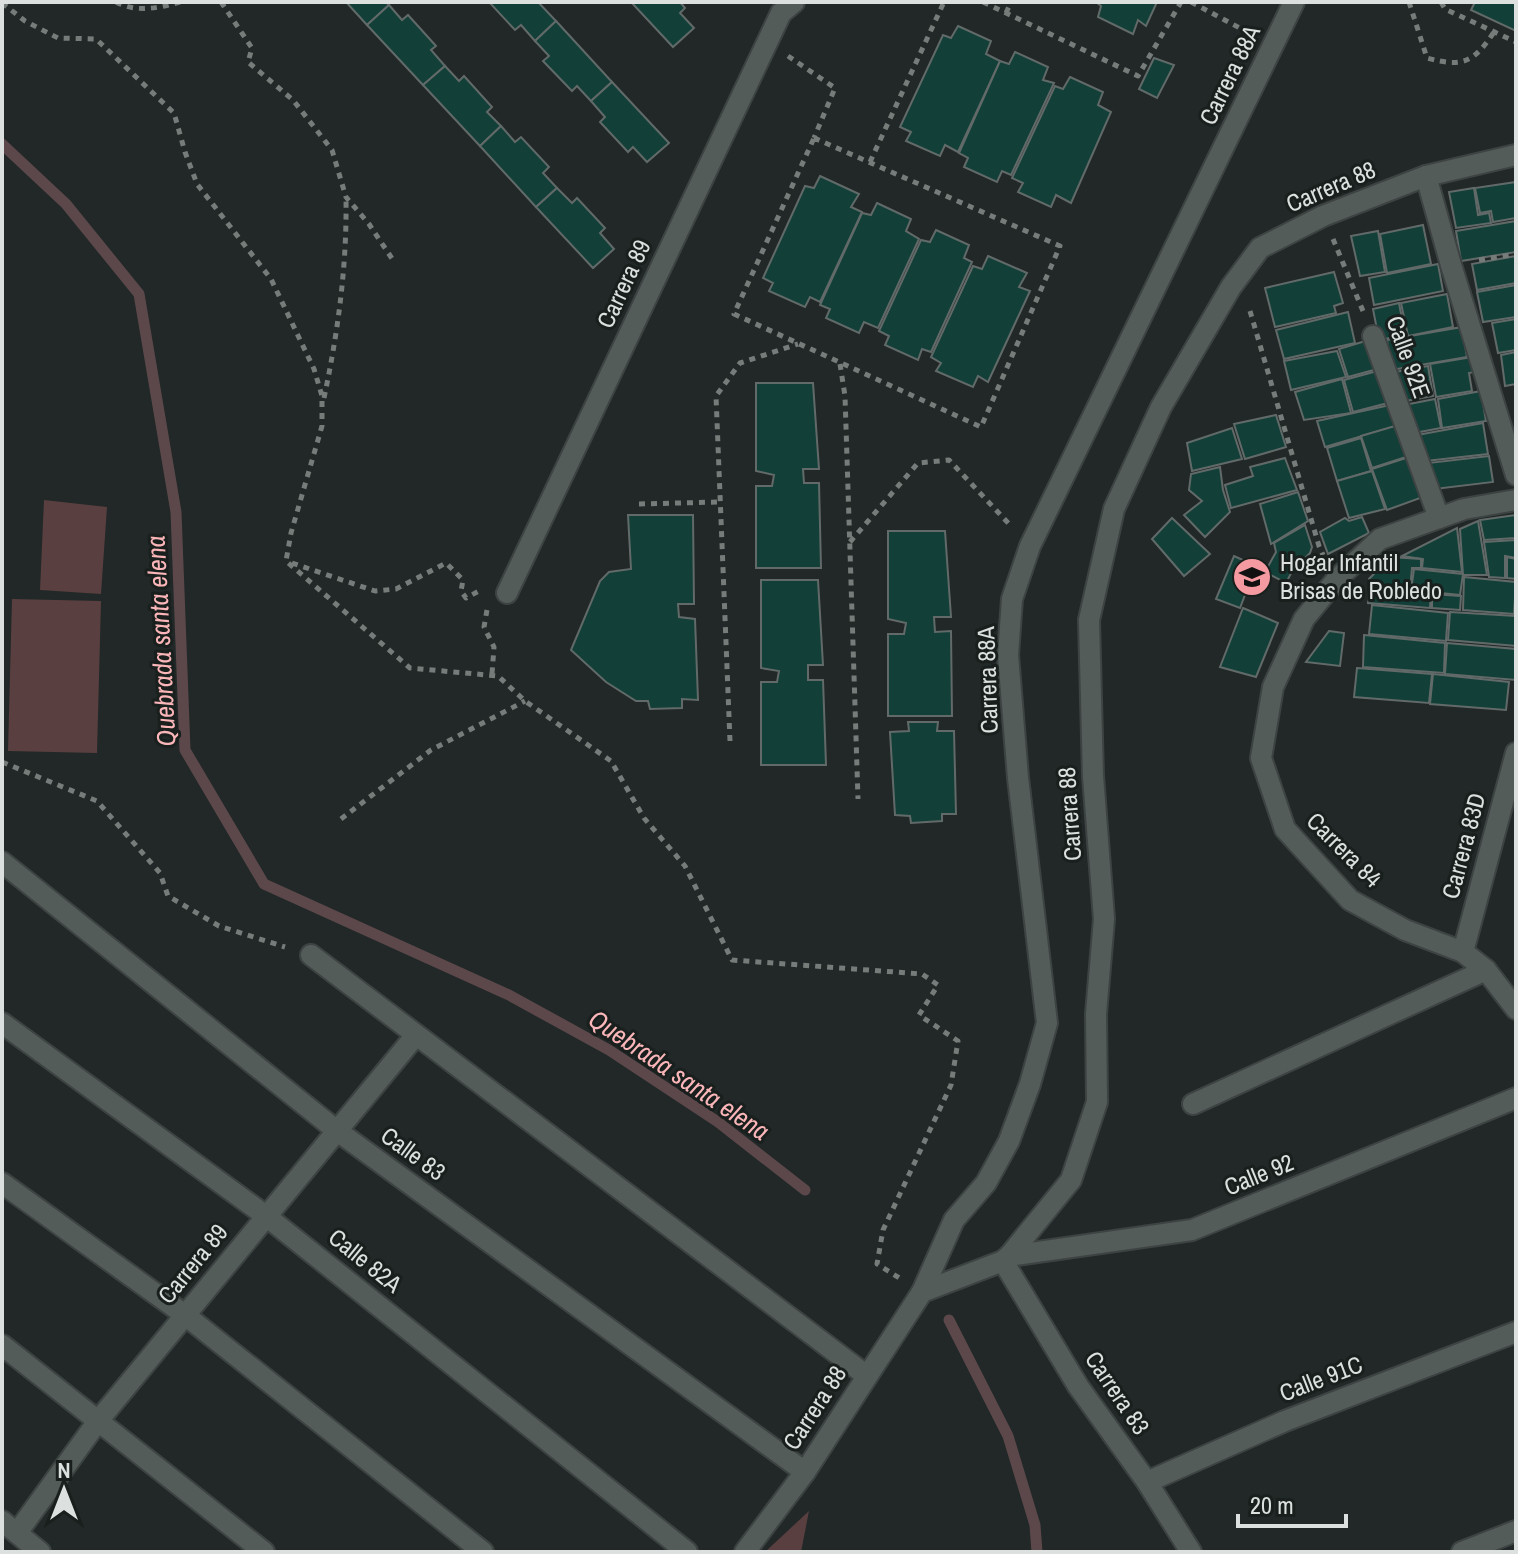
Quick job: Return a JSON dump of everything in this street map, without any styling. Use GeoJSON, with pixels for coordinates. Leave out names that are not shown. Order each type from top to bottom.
{"type":"FeatureCollection","features":[{"type":"Feature","properties":{"kind":"street","name":"Carrera 89"},"geometry":{"type":"LineString","coordinates":[[507,593],[781,13],[794,2]]}},
{"type":"Feature","properties":{"kind":"street","name":"Carrera 88A"},"geometry":{"type":"LineString","coordinates":[[922,1292],[954,1220],[986,1183],[1009,1141],[1030,1084],[1047,1023],[1020,793],[1008,655],[1012,599],[1030,546],[1294,2]]}},
{"type":"Feature","properties":{"kind":"street","name":"Carrera 88"},"geometry":{"type":"LineString","coordinates":[[745,1552],[805,1472],[922,1292],[1006,1258],[1071,1180],[1097,1102],[1096,1014],[1104,919],[1093,776],[1089,620],[1114,509],[1161,407],[1231,287],[1260,248],[1323,216],[1426,176],[1516,155]]}},
{"type":"Feature","properties":{"kind":"street"},"geometry":{"type":"LineString","coordinates":[[1426,176],[1516,475]]}},
{"type":"Feature","properties":{"kind":"street","name":"Calle 92E"},"geometry":{"type":"LineString","coordinates":[[1373,336],[1439,518]]}},
{"type":"Feature","properties":{"kind":"street","name":"Carrera 84"},"geometry":{"type":"LineString","coordinates":[[1516,500],[1464,509],[1380,539],[1336,580],[1304,619],[1273,687],[1261,758],[1285,829],[1350,900],[1405,930],[1463,952],[1486,970],[1516,1009]]}},
{"type":"Feature","properties":{"kind":"street","name":"Carrera 83D"},"geometry":{"type":"LineString","coordinates":[[1463,952],[1516,753]]}},
{"type":"Feature","properties":{"kind":"street","name":"Calle 83"},"geometry":{"type":"LineString","coordinates":[[2,862],[336,1130],[805,1472]]}},
{"type":"Feature","properties":{"kind":"street"},"geometry":{"type":"LineString","coordinates":[[311,955],[867,1376]]}},
{"type":"Feature","properties":{"kind":"street"},"geometry":{"type":"LineString","coordinates":[[1193,1104],[1486,970]]}},
{"type":"Feature","properties":{"kind":"street","name":"Calle 82A"},"geometry":{"type":"LineString","coordinates":[[2,1023],[266,1216],[687,1552]]}},
{"type":"Feature","properties":{"kind":"street","name":"Carrera 89"},"geometry":{"type":"LineString","coordinates":[[10,1527],[416,1035]]}},
{"type":"Feature","properties":{"kind":"street","name":"Calle 92"},"geometry":{"type":"LineString","coordinates":[[1006,1258],[1192,1230],[1516,1098]]}},
{"type":"Feature","properties":{"kind":"street"},"geometry":{"type":"LineString","coordinates":[[2,1183],[185,1315],[483,1552]]}},
{"type":"Feature","properties":{"kind":"street","name":"Carrera 83"},"geometry":{"type":"LineString","coordinates":[[1006,1258],[1078,1386],[1147,1482],[1191,1552]]}},
{"type":"Feature","properties":{"kind":"street","name":"Calle 91C"},"geometry":{"type":"LineString","coordinates":[[1147,1482],[1285,1421],[1516,1332]]}},
{"type":"Feature","properties":{"kind":"street"},"geometry":{"type":"LineString","coordinates":[[2,1345],[264,1552]]}},
{"type":"Feature","properties":{"kind":"street"},"geometry":{"type":"LineString","coordinates":[[10,1527],[40,1552]]}},
{"type":"Feature","properties":{"kind":"street"},"geometry":{"type":"LineString","coordinates":[[1462,1552],[1516,1531]]}},
{"type":"Feature","properties":{"kind":"path"},"geometry":{"type":"LineString","coordinates":[[116,2],[150,10],[180,2]]}},
{"type":"Feature","properties":{"kind":"path"},"geometry":{"type":"LineString","coordinates":[[221,2],[252,48],[248,62],[293,100],[332,150],[346,197],[344,285],[322,406]]}},
{"type":"Feature","properties":{"kind":"path"},"geometry":{"type":"LineString","coordinates":[[870,162],[944,2]]}},
{"type":"Feature","properties":{"kind":"path"},"geometry":{"type":"LineString","coordinates":[[983,2],[1138,76],[1181,2]]}},
{"type":"Feature","properties":{"kind":"path"},"geometry":{"type":"LineString","coordinates":[[1006,13],[1011,2]]}},
{"type":"Feature","properties":{"kind":"path"},"geometry":{"type":"LineString","coordinates":[[1191,2],[1273,46]]}},
{"type":"Feature","properties":{"kind":"path"},"geometry":{"type":"LineString","coordinates":[[1409,2],[1427,58],[1446,64],[1465,62],[1481,51],[1494,32]]}},
{"type":"Feature","properties":{"kind":"path"},"geometry":{"type":"LineString","coordinates":[[1441,2],[1445,9],[1516,42]]}},
{"type":"Feature","properties":{"kind":"path"},"geometry":{"type":"LineString","coordinates":[[2,3],[25,21],[58,38],[96,39],[174,113],[197,184],[271,279],[314,369],[322,396],[322,426],[286,561]]}},
{"type":"Feature","properties":{"kind":"path"},"geometry":{"type":"LineString","coordinates":[[768,42],[835,88],[734,314],[981,427],[1060,246],[814,138]]}},
{"type":"Feature","properties":{"kind":"path"},"geometry":{"type":"LineString","coordinates":[[346,197],[395,263]]}},
{"type":"Feature","properties":{"kind":"path","name":"Calle 92E"},"geometry":{"type":"LineString","coordinates":[[1323,216],[1373,336]]}},
{"type":"Feature","properties":{"kind":"path"},"geometry":{"type":"LineString","coordinates":[[1451,265],[1516,254]]}},
{"type":"Feature","properties":{"kind":"path"},"geometry":{"type":"LineString","coordinates":[[1249,305],[1319,546],[1336,580]]}},
{"type":"Feature","properties":{"kind":"path"},"geometry":{"type":"LineString","coordinates":[[730,741],[716,396],[740,363],[799,344]]}},
{"type":"Feature","properties":{"kind":"path"},"geometry":{"type":"LineString","coordinates":[[840,363],[845,396],[858,799]]}},
{"type":"Feature","properties":{"kind":"path"},"geometry":{"type":"LineString","coordinates":[[850,542],[918,463],[949,460],[1030,546]]}},
{"type":"Feature","properties":{"kind":"path"},"geometry":{"type":"LineString","coordinates":[[639,504],[720,502]]}},
{"type":"Feature","properties":{"kind":"path"},"geometry":{"type":"LineString","coordinates":[[286,561],[375,591],[396,589],[446,563],[463,580],[461,591],[466,598],[486,588]]}},
{"type":"Feature","properties":{"kind":"path"},"geometry":{"type":"LineString","coordinates":[[286,561],[410,668],[498,676],[525,701],[611,761],[644,818],[685,866],[732,960],[922,974],[938,985],[919,1015],[958,1041],[951,1085],[883,1230],[877,1264],[922,1292]]}},
{"type":"Feature","properties":{"kind":"path"},"geometry":{"type":"LineString","coordinates":[[488,605],[484,627],[494,647],[492,674]]}},
{"type":"Feature","properties":{"kind":"path"},"geometry":{"type":"LineString","coordinates":[[341,819],[431,750],[525,701]]}},
{"type":"Feature","properties":{"kind":"path"},"geometry":{"type":"LineString","coordinates":[[2,762],[97,801],[160,873],[168,896],[219,926],[311,955]]}},
{"type":"Feature","properties":{"kind":"shaded area"},"geometry":{"type":"Polygon","coordinates":[[[44,500],[107,507],[101,594],[40,590],[44,500]]]}},
{"type":"Feature","properties":{"kind":"shaded area"},"geometry":{"type":"Polygon","coordinates":[[[12,599],[101,601],[97,753],[8,751],[12,599]]]}},
{"type":"Feature","properties":{"kind":"shaded area"},"geometry":{"type":"Polygon","coordinates":[[[809,1511],[801,1552],[765,1552],[809,1511]]]}},
{"type":"Feature","properties":{"kind":"building"},"geometry":{"type":"Polygon","coordinates":[[[346,2],[386,2],[389,5],[367,25],[346,2]]]}},
{"type":"Feature","properties":{"kind":"building"},"geometry":{"type":"Polygon","coordinates":[[[489,2],[538,2],[556,21],[535,41],[521,25],[515,30],[489,2]]]}},
{"type":"Feature","properties":{"kind":"building"},"geometry":{"type":"Polygon","coordinates":[[[631,2],[680,2],[685,8],[680,13],[694,28],[673,47],[631,2]]]}},
{"type":"Feature","properties":{"kind":"building"},"geometry":{"type":"Polygon","coordinates":[[[1096,2],[1157,2],[1146,26],[1138,20],[1133,34],[1098,17],[1101,6],[1096,2]]]}},
{"type":"Feature","properties":{"kind":"building"},"geometry":{"type":"Polygon","coordinates":[[[1475,2],[1516,2],[1516,31],[1471,10],[1475,2]]]}},
{"type":"Feature","properties":{"kind":"building"},"geometry":{"type":"Polygon","coordinates":[[[389,5],[402,20],[408,15],[436,46],[431,50],[445,66],[423,85],[367,25],[389,5]]]}},
{"type":"Feature","properties":{"kind":"building"},"geometry":{"type":"Polygon","coordinates":[[[556,21],[612,82],[591,101],[577,86],[572,91],[543,61],[549,56],[535,41],[556,21]]]}},
{"type":"Feature","properties":{"kind":"building"},"geometry":{"type":"Polygon","coordinates":[[[958,26],[991,41],[986,54],[1000,61],[958,152],[945,145],[940,156],[906,141],[911,132],[900,127],[943,35],[951,38],[958,26]]]}},
{"type":"Feature","properties":{"kind":"building"},"geometry":{"type":"Polygon","coordinates":[[[1015,52],[1048,67],[1043,80],[1054,83],[1011,175],[1002,171],[997,182],[964,167],[968,158],[959,153],[1000,61],[1009,64],[1015,52]]]}},
{"type":"Feature","properties":{"kind":"building"},"geometry":{"type":"Polygon","coordinates":[[[1154,58],[1174,65],[1157,98],[1139,89],[1154,58]]]}},
{"type":"Feature","properties":{"kind":"building"},"geometry":{"type":"Polygon","coordinates":[[[445,66],[459,81],[464,76],[492,107],[487,112],[501,126],[480,146],[423,85],[445,66]]]}},
{"type":"Feature","properties":{"kind":"building"},"geometry":{"type":"Polygon","coordinates":[[[1070,77],[1103,92],[1098,105],[1111,112],[1071,203],[1056,195],[1051,207],[1018,192],[1023,183],[1012,178],[1055,86],[1063,89],[1070,77]]]}},
{"type":"Feature","properties":{"kind":"building"},"geometry":{"type":"Polygon","coordinates":[[[612,82],[669,143],[647,162],[633,147],[628,152],[600,122],[605,117],[591,101],[612,82]]]}},
{"type":"Feature","properties":{"kind":"building"},"geometry":{"type":"Polygon","coordinates":[[[501,126],[515,142],[521,137],[549,167],[543,173],[557,188],[536,207],[480,146],[501,126]]]}},
{"type":"Feature","properties":{"kind":"building"},"geometry":{"type":"Polygon","coordinates":[[[820,176],[859,194],[851,207],[862,212],[820,302],[810,297],[805,307],[769,291],[773,283],[763,278],[805,186],[814,188],[820,176]]]}},
{"type":"Feature","properties":{"kind":"building"},"geometry":{"type":"Polygon","coordinates":[[[1516,182],[1516,218],[1493,222],[1491,211],[1480,213],[1475,188],[1516,182]]]}},
{"type":"Feature","properties":{"kind":"building"},"geometry":{"type":"Polygon","coordinates":[[[557,188],[572,203],[577,198],[605,228],[600,233],[614,249],[593,268],[536,207],[557,188]]]}},
{"type":"Feature","properties":{"kind":"building"},"geometry":{"type":"Polygon","coordinates":[[[1474,188],[1478,215],[1489,213],[1491,223],[1456,228],[1449,192],[1474,188]]]}},
{"type":"Feature","properties":{"kind":"building"},"geometry":{"type":"Polygon","coordinates":[[[877,203],[911,219],[906,231],[919,239],[878,328],[864,322],[859,333],[826,318],[830,309],[820,305],[862,213],[871,215],[877,203]]]}},
{"type":"Feature","properties":{"kind":"building"},"geometry":{"type":"Polygon","coordinates":[[[1516,221],[1516,252],[1461,261],[1456,231],[1516,221]]]}},
{"type":"Feature","properties":{"kind":"building"},"geometry":{"type":"Polygon","coordinates":[[[1423,225],[1431,264],[1387,273],[1380,234],[1423,225]]]}},
{"type":"Feature","properties":{"kind":"building"},"geometry":{"type":"Polygon","coordinates":[[[936,230],[969,245],[964,258],[972,262],[931,352],[922,349],[918,360],[885,345],[889,336],[879,331],[921,240],[930,242],[936,230]]]}},
{"type":"Feature","properties":{"kind":"building"},"geometry":{"type":"Polygon","coordinates":[[[1378,231],[1385,272],[1360,276],[1351,236],[1378,231]]]}},
{"type":"Feature","properties":{"kind":"building"},"geometry":{"type":"Polygon","coordinates":[[[988,256],[1027,273],[1019,287],[1030,291],[988,382],[978,376],[973,387],[936,371],[941,363],[931,357],[973,266],[982,269],[988,256]]]}},
{"type":"Feature","properties":{"kind":"building"},"geometry":{"type":"Polygon","coordinates":[[[1516,256],[1516,283],[1477,290],[1472,264],[1516,256]]]}},
{"type":"Feature","properties":{"kind":"building"},"geometry":{"type":"Polygon","coordinates":[[[1438,264],[1443,291],[1374,305],[1369,278],[1438,264]]]}},
{"type":"Feature","properties":{"kind":"building"},"geometry":{"type":"Polygon","coordinates":[[[1334,272],[1343,303],[1334,306],[1336,313],[1275,327],[1265,288],[1334,272]]]}},
{"type":"Feature","properties":{"kind":"building"},"geometry":{"type":"Polygon","coordinates":[[[1516,285],[1516,317],[1483,322],[1477,292],[1516,285]]]}},
{"type":"Feature","properties":{"kind":"building"},"geometry":{"type":"Polygon","coordinates":[[[1447,294],[1453,327],[1408,336],[1401,303],[1447,294]]]}},
{"type":"Feature","properties":{"kind":"building"},"geometry":{"type":"Polygon","coordinates":[[[1399,303],[1405,335],[1379,340],[1373,309],[1399,303]]]}},
{"type":"Feature","properties":{"kind":"building"},"geometry":{"type":"Polygon","coordinates":[[[1348,312],[1355,343],[1284,359],[1276,330],[1348,312]]]}},
{"type":"Feature","properties":{"kind":"building"},"geometry":{"type":"Polygon","coordinates":[[[1516,319],[1516,350],[1498,353],[1492,323],[1516,319]]]}},
{"type":"Feature","properties":{"kind":"building"},"geometry":{"type":"Polygon","coordinates":[[[1462,327],[1467,357],[1391,370],[1387,340],[1462,327]]]}},
{"type":"Feature","properties":{"kind":"building"},"geometry":{"type":"Polygon","coordinates":[[[1372,339],[1381,368],[1348,377],[1339,349],[1372,339]]]}},
{"type":"Feature","properties":{"kind":"building"},"geometry":{"type":"Polygon","coordinates":[[[1337,351],[1346,377],[1291,390],[1284,361],[1337,351]]]}},
{"type":"Feature","properties":{"kind":"building"},"geometry":{"type":"Polygon","coordinates":[[[1516,352],[1516,384],[1505,386],[1501,355],[1516,352]]]}},
{"type":"Feature","properties":{"kind":"building"},"geometry":{"type":"Polygon","coordinates":[[[1472,357],[1474,372],[1469,373],[1472,391],[1436,397],[1430,364],[1472,357]]]}},
{"type":"Feature","properties":{"kind":"building"},"geometry":{"type":"Polygon","coordinates":[[[1428,366],[1433,396],[1400,402],[1395,372],[1428,366]]]}},
{"type":"Feature","properties":{"kind":"building"},"geometry":{"type":"Polygon","coordinates":[[[1381,370],[1388,403],[1353,412],[1344,380],[1381,370]]]}},
{"type":"Feature","properties":{"kind":"building"},"geometry":{"type":"Polygon","coordinates":[[[1342,379],[1351,413],[1304,420],[1295,392],[1342,379]]]}},
{"type":"Feature","properties":{"kind":"building"},"geometry":{"type":"Polygon","coordinates":[[[756,383],[813,383],[819,469],[803,469],[804,483],[819,483],[821,568],[756,568],[756,486],[772,486],[774,475],[756,471],[756,383]]]}},
{"type":"Feature","properties":{"kind":"building"},"geometry":{"type":"Polygon","coordinates":[[[1481,391],[1486,421],[1442,428],[1438,399],[1481,391]]]}},
{"type":"Feature","properties":{"kind":"building"},"geometry":{"type":"Polygon","coordinates":[[[1435,399],[1441,428],[1409,434],[1404,405],[1435,399]]]}},
{"type":"Feature","properties":{"kind":"building"},"geometry":{"type":"Polygon","coordinates":[[[1390,405],[1396,426],[1325,447],[1317,421],[1390,405]]]}},
{"type":"Feature","properties":{"kind":"building"},"geometry":{"type":"Polygon","coordinates":[[[1276,415],[1286,447],[1245,459],[1234,424],[1276,415]]]}},
{"type":"Feature","properties":{"kind":"building"},"geometry":{"type":"Polygon","coordinates":[[[1483,423],[1488,454],[1426,461],[1417,435],[1483,423]]]}},
{"type":"Feature","properties":{"kind":"building"},"geometry":{"type":"Polygon","coordinates":[[[1395,426],[1406,457],[1372,468],[1361,436],[1395,426]]]}},
{"type":"Feature","properties":{"kind":"building"},"geometry":{"type":"Polygon","coordinates":[[[1232,428],[1242,459],[1192,471],[1187,443],[1232,428]]]}},
{"type":"Feature","properties":{"kind":"building"},"geometry":{"type":"Polygon","coordinates":[[[1361,438],[1371,471],[1337,481],[1327,448],[1361,438]]]}},
{"type":"Feature","properties":{"kind":"building"},"geometry":{"type":"Polygon","coordinates":[[[1489,456],[1493,482],[1435,489],[1428,463],[1489,456]]]}},
{"type":"Feature","properties":{"kind":"building"},"geometry":{"type":"Polygon","coordinates":[[[1409,457],[1423,497],[1387,510],[1372,469],[1409,457]]]}},
{"type":"Feature","properties":{"kind":"building"},"geometry":{"type":"Polygon","coordinates":[[[1285,458],[1297,490],[1231,508],[1225,485],[1253,476],[1250,467],[1285,458]]]}},
{"type":"Feature","properties":{"kind":"building"},"geometry":{"type":"Polygon","coordinates":[[[1220,467],[1230,512],[1205,537],[1184,515],[1202,501],[1189,490],[1191,474],[1220,467]]]}},
{"type":"Feature","properties":{"kind":"building"},"geometry":{"type":"Polygon","coordinates":[[[1372,471],[1385,509],[1349,518],[1337,481],[1372,471]]]}},
{"type":"Feature","properties":{"kind":"building"},"geometry":{"type":"Polygon","coordinates":[[[1298,492],[1308,521],[1271,544],[1260,504],[1298,492]]]}},
{"type":"Feature","properties":{"kind":"building"},"geometry":{"type":"Polygon","coordinates":[[[628,515],[693,515],[694,604],[678,604],[679,617],[695,619],[698,700],[682,699],[682,708],[650,709],[648,701],[636,701],[606,682],[571,650],[600,581],[609,572],[631,569],[628,515]]]}},
{"type":"Feature","properties":{"kind":"building"},"geometry":{"type":"Polygon","coordinates":[[[1516,515],[1516,538],[1484,540],[1480,520],[1516,515]]]}},
{"type":"Feature","properties":{"kind":"building"},"geometry":{"type":"Polygon","coordinates":[[[1362,517],[1369,533],[1328,554],[1320,532],[1345,518],[1349,521],[1362,517]]]}},
{"type":"Feature","properties":{"kind":"building"},"geometry":{"type":"Polygon","coordinates":[[[1172,518],[1210,554],[1184,576],[1152,539],[1172,518]]]}},
{"type":"Feature","properties":{"kind":"building"},"geometry":{"type":"Polygon","coordinates":[[[1478,521],[1487,575],[1463,575],[1460,529],[1478,521]]]}},
{"type":"Feature","properties":{"kind":"building"},"geometry":{"type":"Polygon","coordinates":[[[1305,525],[1312,547],[1301,562],[1298,560],[1286,583],[1265,572],[1276,552],[1274,543],[1305,525]]]}},
{"type":"Feature","properties":{"kind":"building"},"geometry":{"type":"Polygon","coordinates":[[[1457,528],[1462,572],[1422,568],[1423,559],[1402,556],[1457,528]]]}},
{"type":"Feature","properties":{"kind":"building"},"geometry":{"type":"Polygon","coordinates":[[[888,531],[945,531],[951,617],[934,617],[935,632],[951,631],[952,716],[888,716],[888,634],[904,634],[906,623],[888,619],[888,531]]]}},
{"type":"Feature","properties":{"kind":"building"},"geometry":{"type":"Polygon","coordinates":[[[1516,540],[1516,558],[1505,556],[1505,578],[1489,577],[1484,542],[1516,540]]]}},
{"type":"Feature","properties":{"kind":"building"},"geometry":{"type":"Polygon","coordinates":[[[1234,556],[1256,566],[1240,608],[1216,599],[1234,556]]]}},
{"type":"Feature","properties":{"kind":"building"},"geometry":{"type":"Polygon","coordinates":[[[1390,557],[1421,559],[1421,568],[1412,568],[1410,590],[1369,586],[1369,579],[1390,557]]]}},
{"type":"Feature","properties":{"kind":"building"},"geometry":{"type":"Polygon","coordinates":[[[1507,557],[1516,559],[1516,579],[1507,578],[1507,557]]]}},
{"type":"Feature","properties":{"kind":"building"},"geometry":{"type":"Polygon","coordinates":[[[1414,569],[1463,574],[1460,595],[1411,590],[1414,569]]]}},
{"type":"Feature","properties":{"kind":"building"},"geometry":{"type":"Polygon","coordinates":[[[1464,577],[1516,582],[1514,614],[1463,610],[1464,577]]]}},
{"type":"Feature","properties":{"kind":"building"},"geometry":{"type":"Polygon","coordinates":[[[761,580],[818,580],[823,665],[808,665],[808,680],[823,680],[826,765],[761,765],[761,682],[777,682],[779,671],[761,668],[761,580]]]}},
{"type":"Feature","properties":{"kind":"building"},"geometry":{"type":"Polygon","coordinates":[[[1369,589],[1431,593],[1430,608],[1368,603],[1369,589]]]}},
{"type":"Feature","properties":{"kind":"building"},"geometry":{"type":"Polygon","coordinates":[[[1432,594],[1461,596],[1460,610],[1432,608],[1432,594]]]}},
{"type":"Feature","properties":{"kind":"building"},"geometry":{"type":"Polygon","coordinates":[[[1372,605],[1448,613],[1446,641],[1369,634],[1372,605]]]}},
{"type":"Feature","properties":{"kind":"building"},"geometry":{"type":"Polygon","coordinates":[[[1243,608],[1278,623],[1256,677],[1220,667],[1243,608]]]}},
{"type":"Feature","properties":{"kind":"building"},"geometry":{"type":"Polygon","coordinates":[[[1450,612],[1516,616],[1516,646],[1448,640],[1450,612]]]}},
{"type":"Feature","properties":{"kind":"building"},"geometry":{"type":"Polygon","coordinates":[[[1329,631],[1344,633],[1340,666],[1306,662],[1329,631]]]}},
{"type":"Feature","properties":{"kind":"building"},"geometry":{"type":"Polygon","coordinates":[[[1364,635],[1445,643],[1444,673],[1363,667],[1364,635]]]}},
{"type":"Feature","properties":{"kind":"building"},"geometry":{"type":"Polygon","coordinates":[[[1447,643],[1516,649],[1516,680],[1445,674],[1447,643]]]}},
{"type":"Feature","properties":{"kind":"building"},"geometry":{"type":"Polygon","coordinates":[[[1357,668],[1432,674],[1429,703],[1354,697],[1357,668]]]}},
{"type":"Feature","properties":{"kind":"building"},"geometry":{"type":"Polygon","coordinates":[[[1433,674],[1509,682],[1506,710],[1430,704],[1433,674]]]}},
{"type":"Feature","properties":{"kind":"building"},"geometry":{"type":"Polygon","coordinates":[[[908,722],[938,722],[937,731],[954,731],[956,814],[942,814],[942,821],[911,823],[910,816],[895,815],[890,732],[909,731],[908,722]]]}},
{"type":"Feature","properties":{"kind":"waterway","name":"Quebrada santa elena"},"geometry":{"type":"LineString","coordinates":[[2,144],[66,204],[139,294],[176,512],[185,750],[264,884],[509,995],[609,1050],[718,1122],[805,1190]]}},
{"type":"Feature","properties":{"kind":"waterway"},"geometry":{"type":"LineString","coordinates":[[949,1320],[1008,1436],[1035,1525],[1037,1552]]}},
{"type":"Feature","properties":{"kind":"place","name":"Hogar Infantil Brisas de Robledo"},"geometry":{"type":"Point","coordinates":[1252,577]}}]}
